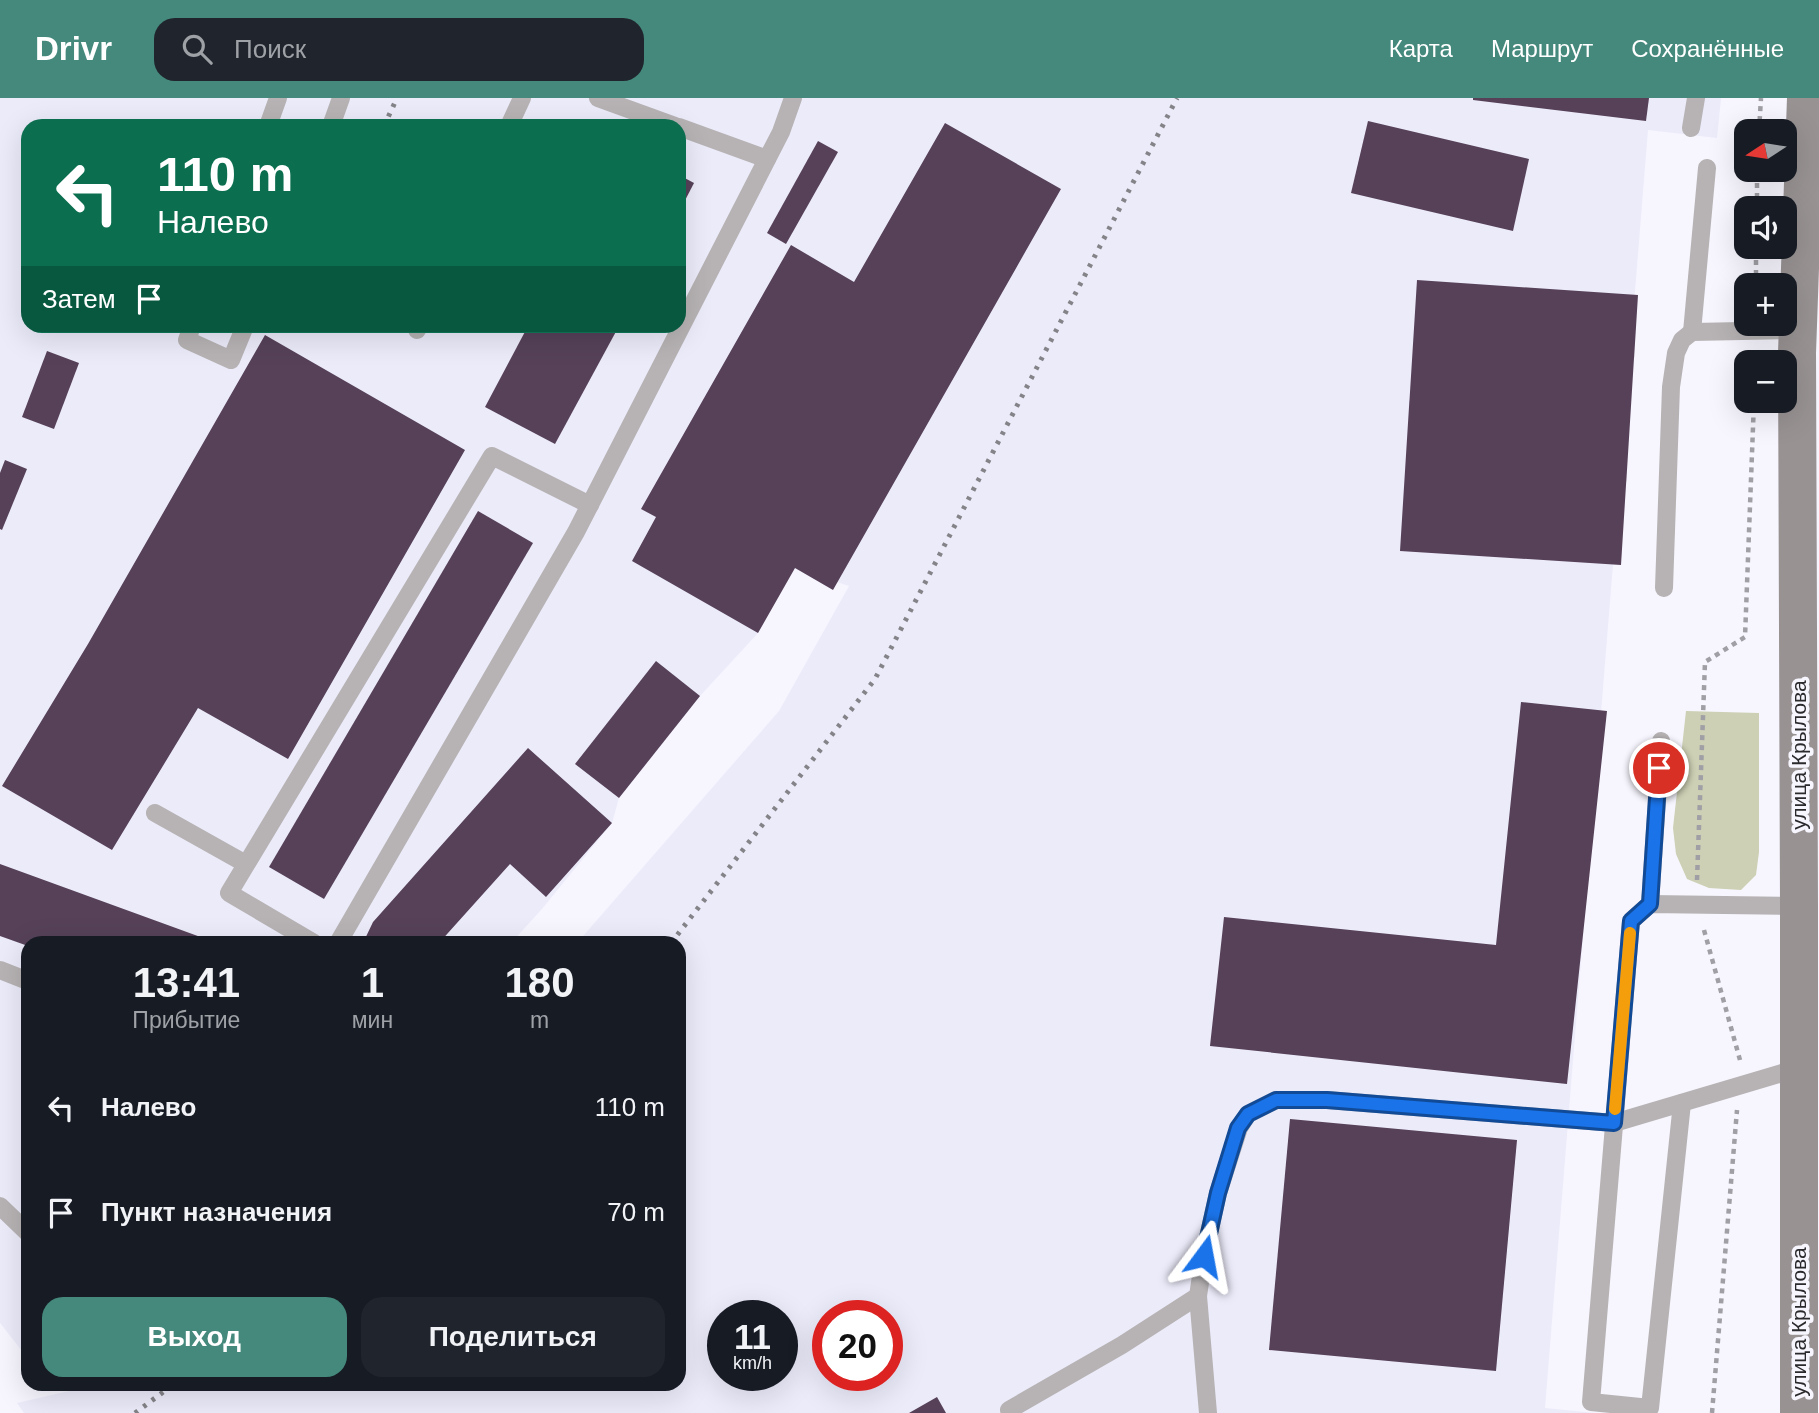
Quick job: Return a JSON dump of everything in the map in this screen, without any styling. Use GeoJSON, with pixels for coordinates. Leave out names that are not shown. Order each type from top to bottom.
{"type":"FeatureCollection","features":[{"type":"Feature","properties":{"kind":"main road","name":"улица Крылова"},"geometry":{"type":"LineString","coordinates":[[1798,1413],[1798,330],[1807,98]]}},
{"type":"Feature","properties":{"kind":"lane"},"geometry":{"type":"LineString","coordinates":[[270,119],[278,98]]}},
{"type":"Feature","properties":{"kind":"lane"},"geometry":{"type":"LineString","coordinates":[[334,119],[341,98]]}},
{"type":"Feature","properties":{"kind":"lane"},"geometry":{"type":"LineString","coordinates":[[512,119],[522,98]]}},
{"type":"Feature","properties":{"kind":"lane"},"geometry":{"type":"LineString","coordinates":[[597,98],[655,119]]}},
{"type":"Feature","properties":{"kind":"lane"},"geometry":{"type":"LineString","coordinates":[[686,317],[781,132],[793,98]]}},
{"type":"Feature","properties":{"kind":"lane"},"geometry":{"type":"LineString","coordinates":[[1691,128],[1696,98]]}},
{"type":"Feature","properties":{"kind":"lane"},"geometry":{"type":"LineString","coordinates":[[686,130],[767,159]]}},
{"type":"Feature","properties":{"kind":"lane"},"geometry":{"type":"LineString","coordinates":[[1692,332],[1707,169]]}},
{"type":"Feature","properties":{"kind":"lane"},"geometry":{"type":"LineString","coordinates":[[1664,588],[1671,387],[1676,353],[1682,340],[1692,332],[1798,330]]}},
{"type":"Feature","properties":{"kind":"lane"},"geometry":{"type":"LineString","coordinates":[[190,333],[187,340],[230,360],[242,333]]}},
{"type":"Feature","properties":{"kind":"lane"},"geometry":{"type":"LineString","coordinates":[[342,936],[576,532],[678,333]]}},
{"type":"Feature","properties":{"kind":"lane"},"geometry":{"type":"LineString","coordinates":[[302,936],[229,893],[492,456],[590,505]]}},
{"type":"Feature","properties":{"kind":"lane"},"geometry":{"type":"LineString","coordinates":[[1650,904],[1661,741]]}},
{"type":"Feature","properties":{"kind":"lane"},"geometry":{"type":"LineString","coordinates":[[155,813],[246,864]]}},
{"type":"Feature","properties":{"kind":"lane"},"geometry":{"type":"LineString","coordinates":[[1682,1103],[1650,1408],[1591,1402],[1631,921],[1650,904],[1799,906]]}},
{"type":"Feature","properties":{"kind":"lane"},"geometry":{"type":"LineString","coordinates":[[0,970],[21,978]]}},
{"type":"Feature","properties":{"kind":"lane"},"geometry":{"type":"LineString","coordinates":[[1208,1413],[1198,1296],[1218,1193],[1238,1128],[1248,1114],[1276,1100],[1327,1100],[1614,1123],[1799,1068]]}},
{"type":"Feature","properties":{"kind":"lane"},"geometry":{"type":"LineString","coordinates":[[0,1206],[21,1226]]}},
{"type":"Feature","properties":{"kind":"lane"},"geometry":{"type":"LineString","coordinates":[[1010,1413],[1009,1410],[1122,1345],[1198,1296]]}},
{"type":"Feature","properties":{"kind":"path"},"geometry":{"type":"LineString","coordinates":[[1760,119],[1761,98]]}},
{"type":"Feature","properties":{"kind":"path"},"geometry":{"type":"LineString","coordinates":[[1712,1413],[1740,1059],[1697,904],[1705,662],[1745,637],[1754,413]]}},
{"type":"Feature","properties":{"kind":"shaded area"},"geometry":{"type":"Polygon","coordinates":[[[0,98],[1721,98],[1717,138],[1648,130],[1545,1408],[1596,1413],[24,1413],[17,1403],[69,1391],[686,1391],[686,936],[583,936],[779,711],[849,586],[794,568],[758,633],[700,696],[619,798],[612,823],[517,936],[21,936],[21,1350],[0,1323],[0,98]]]}},
{"type":"Feature","properties":{"kind":"green space"},"geometry":{"type":"Polygon","coordinates":[[[1686,711],[1759,713],[1759,852],[1756,875],[1741,890],[1709,888],[1687,879],[1676,854],[1673,828],[1686,711]]]}},
{"type":"Feature","properties":{"kind":"building"},"geometry":{"type":"Polygon","coordinates":[[[1473,98],[1649,98],[1646,121],[1473,98]]]}},
{"type":"Feature","properties":{"kind":"building"},"geometry":{"type":"Polygon","coordinates":[[[1368,121],[1529,159],[1513,231],[1351,193],[1368,121]]]}},
{"type":"Feature","properties":{"kind":"building"},"geometry":{"type":"Polygon","coordinates":[[[945,123],[1061,189],[833,590],[795,568],[758,633],[632,561],[656,517],[641,509],[791,245],[854,282],[945,123]]]}},
{"type":"Feature","properties":{"kind":"building"},"geometry":{"type":"Polygon","coordinates":[[[818,141],[838,152],[786,244],[767,233],[818,141]]]}},
{"type":"Feature","properties":{"kind":"building"},"geometry":{"type":"Polygon","coordinates":[[[686,179],[694,183],[686,198],[686,179]]]}},
{"type":"Feature","properties":{"kind":"building"},"geometry":{"type":"Polygon","coordinates":[[[1417,280],[1638,295],[1621,565],[1400,551],[1417,280]]]}},
{"type":"Feature","properties":{"kind":"building"},"geometry":{"type":"Polygon","coordinates":[[[524,333],[615,333],[555,444],[485,407],[524,333]]]}},
{"type":"Feature","properties":{"kind":"building"},"geometry":{"type":"Polygon","coordinates":[[[265,335],[465,450],[288,759],[198,708],[112,850],[2,786],[88,644],[265,335]]]}},
{"type":"Feature","properties":{"kind":"building"},"geometry":{"type":"Polygon","coordinates":[[[47,351],[79,363],[54,429],[22,417],[47,351]]]}},
{"type":"Feature","properties":{"kind":"building"},"geometry":{"type":"Polygon","coordinates":[[[5,460],[27,469],[2,530],[0,473],[5,460]]]}},
{"type":"Feature","properties":{"kind":"building"},"geometry":{"type":"Polygon","coordinates":[[[478,511],[533,543],[324,899],[269,867],[478,511]]]}},
{"type":"Feature","properties":{"kind":"building"},"geometry":{"type":"Polygon","coordinates":[[[656,661],[700,696],[619,798],[575,764],[656,661]]]}},
{"type":"Feature","properties":{"kind":"building"},"geometry":{"type":"Polygon","coordinates":[[[1521,702],[1607,711],[1567,1084],[1210,1046],[1224,917],[1496,945],[1521,702]]]}},
{"type":"Feature","properties":{"kind":"building"},"geometry":{"type":"Polygon","coordinates":[[[528,748],[612,823],[546,897],[510,864],[445,936],[366,936],[373,922],[528,748]]]}},
{"type":"Feature","properties":{"kind":"building"},"geometry":{"type":"Polygon","coordinates":[[[0,864],[198,936],[21,936],[21,944],[0,936],[0,864]]]}},
{"type":"Feature","properties":{"kind":"building"},"geometry":{"type":"Polygon","coordinates":[[[1290,1119],[1517,1140],[1496,1371],[1269,1350],[1290,1119]]]}},
{"type":"Feature","properties":{"kind":"building"},"geometry":{"type":"Polygon","coordinates":[[[937,1397],[946,1413],[909,1413],[937,1397]]]}},
{"type":"Feature","properties":{"kind":"railway"},"geometry":{"type":"LineString","coordinates":[[387,119],[397,98]]}},
{"type":"Feature","properties":{"kind":"railway"},"geometry":{"type":"LineString","coordinates":[[676,936],[875,679],[1177,98]]}},
{"type":"Feature","properties":{"kind":"railway"},"geometry":{"type":"LineString","coordinates":[[135,1413],[165,1391]]}},
{"type":"Feature","properties":{"kind":"slow traffic"},"geometry":{"type":"LineString","coordinates":[[1615,1109],[1630,933]]}},
{"type":"Feature","properties":{"kind":"route"},"geometry":{"type":"LineString","coordinates":[[1204,1256],[1218,1193],[1238,1128],[1248,1114],[1276,1100],[1327,1100],[1614,1123],[1631,921],[1650,904],[1659,768]]}}]}
